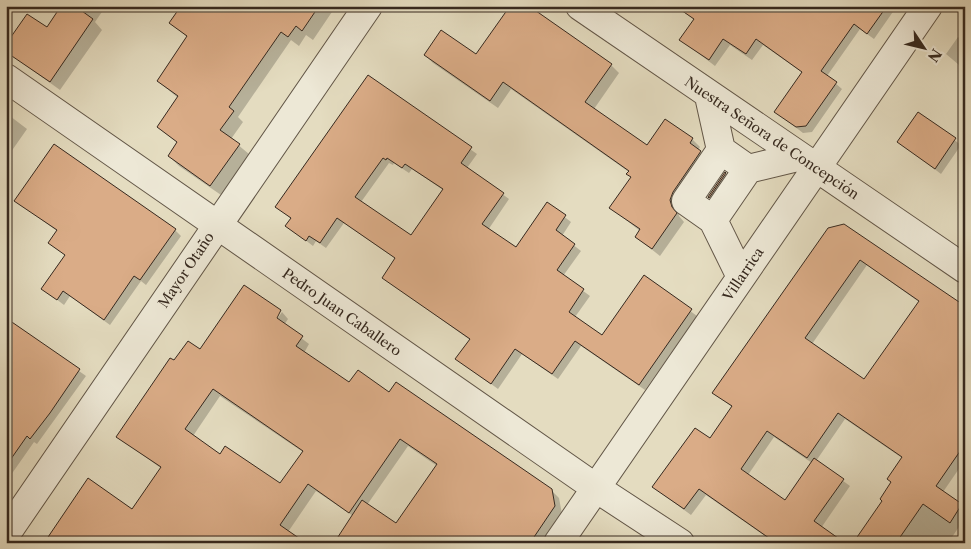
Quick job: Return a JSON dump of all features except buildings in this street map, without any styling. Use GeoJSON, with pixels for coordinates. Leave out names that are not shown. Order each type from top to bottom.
{"type":"FeatureCollection","features":[{"type":"Feature","properties":{"kind":"street","name":"Mayor Otaño"},"geometry":{"type":"LineString","coordinates":[[6,534],[216,225],[368,6]]}},
{"type":"Feature","properties":{"kind":"street","name":"Nuestra Señora de Concepción"},"geometry":{"type":"LineString","coordinates":[[580,6],[806,163],[965,269]]}},
{"type":"Feature","properties":{"kind":"street","name":"Villarrica"},"geometry":{"type":"LineString","coordinates":[[558,543],[741,276],[806,163],[928,6]]}},
{"type":"Feature","properties":{"kind":"street","name":"Pedro Juan Caballero"},"geometry":{"type":"LineString","coordinates":[[6,78],[596,488],[680,543]]}},
{"type":"Feature","properties":{"kind":"street"},"geometry":{"type":"LineString","coordinates":[[709,96],[721,150],[748,169],[806,163]]}},
{"type":"Feature","properties":{"kind":"street"},"geometry":{"type":"LineString","coordinates":[[721,150],[686,201],[713,220],[741,276]]}},
{"type":"Feature","properties":{"kind":"street"},"geometry":{"type":"LineString","coordinates":[[713,220],[748,169]]}}]}
